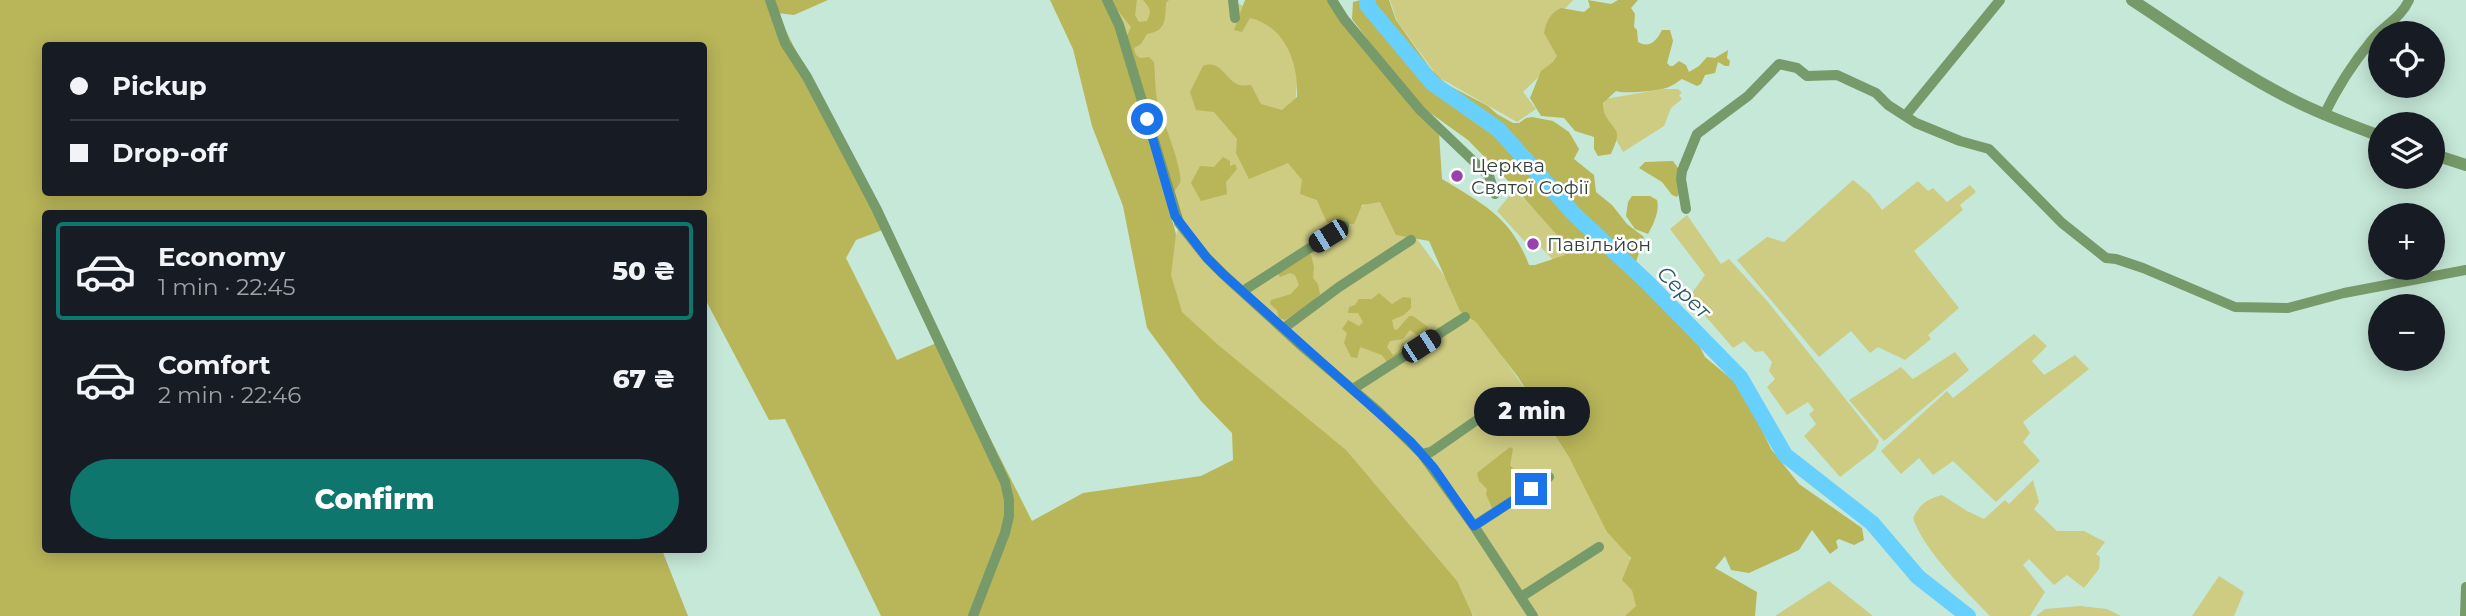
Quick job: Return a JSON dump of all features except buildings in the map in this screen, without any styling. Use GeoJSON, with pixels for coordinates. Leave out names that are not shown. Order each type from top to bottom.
{"type":"FeatureCollection","features":[{"type":"Feature","properties":{"kind":"street"},"geometry":{"type":"LineString","coordinates":[[770,0],[785,43],[807,77],[876,208],[1005,482],[1009,500],[1007,525],[972,616]]}},
{"type":"Feature","properties":{"kind":"street"},"geometry":{"type":"LineString","coordinates":[[1107,0],[1118,25],[1175,216],[1207,258],[1422,454],[1534,616]]}},
{"type":"Feature","properties":{"kind":"street"},"geometry":{"type":"LineString","coordinates":[[1233,0],[1235,18]]}},
{"type":"Feature","properties":{"kind":"street"},"geometry":{"type":"LineString","coordinates":[[1332,0],[1344,19],[1420,110],[1489,176],[1495,194]]}},
{"type":"Feature","properties":{"kind":"street"},"geometry":{"type":"LineString","coordinates":[[1906,115],[2000,0]]}},
{"type":"Feature","properties":{"kind":"street"},"geometry":{"type":"LineString","coordinates":[[2132,0],[2288,98],[2323,115],[2368,132]]}},
{"type":"Feature","properties":{"kind":"street"},"geometry":{"type":"LineString","coordinates":[[2323,115],[2359,55],[2374,36],[2404,12],[2409,0]]}},
{"type":"Feature","properties":{"kind":"street"},"geometry":{"type":"LineString","coordinates":[[1686,209],[1682,171],[1697,134],[1748,96],[1779,64],[1797,68],[1807,76],[1837,75],[1876,93],[1888,105],[1932,130],[1989,149],[2062,223],[2106,258],[2143,268],[2235,306],[2288,308],[2344,293],[2466,270]]}},
{"type":"Feature","properties":{"kind":"street"},"geometry":{"type":"LineString","coordinates":[[2445,158],[2466,165]]}},
{"type":"Feature","properties":{"kind":"street"},"geometry":{"type":"LineString","coordinates":[[1243,292],[1344,226]]}},
{"type":"Feature","properties":{"kind":"street"},"geometry":{"type":"LineString","coordinates":[[1284,328],[1339,287],[1411,240]]}},
{"type":"Feature","properties":{"kind":"street"},"geometry":{"type":"LineString","coordinates":[[1353,389],[1465,317]]}},
{"type":"Feature","properties":{"kind":"street"},"geometry":{"type":"LineString","coordinates":[[1422,454],[1430,452],[1517,392]]}},
{"type":"Feature","properties":{"kind":"street"},"geometry":{"type":"LineString","coordinates":[[1474,526],[1549,477]]}},
{"type":"Feature","properties":{"kind":"street"},"geometry":{"type":"LineString","coordinates":[[1521,597],[1599,547]]}},
{"type":"Feature","properties":{"kind":"street"},"geometry":{"type":"LineString","coordinates":[[2465,616],[2466,587]]}},
{"type":"Feature","properties":{"kind":"shaded area"},"geometry":{"type":"Polygon","coordinates":[[[0,0],[828,0],[794,15],[777,13],[885,229],[856,240],[846,258],[897,360],[941,341],[1032,521],[1083,493],[1201,476],[1233,460],[1232,433],[1201,401],[1147,328],[1123,206],[1092,126],[1073,49],[1050,0],[1103,0],[1111,15],[1135,90],[1176,234],[1171,275],[1182,312],[1346,450],[1457,581],[1473,616],[881,616],[785,419],[769,420],[707,303],[707,210],[42,210],[42,553],[663,553],[688,616],[0,616],[0,0]]]}},
{"type":"Feature","properties":{"kind":"shaded area"},"geometry":{"type":"Polygon","coordinates":[[[1105,0],[1231,0],[1251,10],[1300,52],[1290,159],[1337,219],[1382,196],[1414,235],[1569,452],[1626,544],[1641,596],[1637,616],[1474,616],[1447,574],[1181,315],[1163,275],[1178,229],[1105,0]]]}},
{"type":"Feature","properties":{"kind":"shaded area"},"geometry":{"type":"Polygon","coordinates":[[[1112,0],[1137,0],[1135,15],[1139,22],[1147,21],[1150,12],[1143,0],[1169,0],[1161,28],[1147,34],[1141,44],[1134,48],[1140,58],[1149,57],[1154,62],[1157,100],[1180,176],[1180,183],[1174,192],[1126,38],[1131,27],[1112,0]]]}},
{"type":"Feature","properties":{"kind":"shaded area"},"geometry":{"type":"Polygon","coordinates":[[[1245,0],[1327,0],[1439,133],[1442,179],[1494,213],[1514,235],[1529,265],[1565,255],[1566,245],[1468,140],[1415,102],[1352,19],[1353,2],[1361,0],[1367,16],[1382,25],[1428,89],[1521,155],[1528,172],[1567,208],[1521,151],[1514,147],[1510,138],[1488,118],[1476,120],[1428,80],[1376,16],[1373,0],[1389,0],[1396,20],[1430,68],[1446,84],[1488,106],[1513,123],[1532,117],[1553,121],[1569,132],[1579,149],[1574,159],[1594,175],[1596,192],[1612,205],[1627,224],[1644,237],[1636,262],[1623,262],[1609,246],[1607,237],[1601,236],[1568,208],[1588,237],[1692,331],[1705,357],[1741,387],[1771,449],[1799,484],[1862,528],[1864,540],[1854,545],[1839,539],[1836,541],[1838,548],[1830,554],[1812,530],[1799,550],[1749,573],[1731,570],[1725,556],[1715,568],[1757,592],[1755,616],[1625,616],[1636,606],[1632,590],[1622,580],[1631,558],[1607,532],[1569,457],[1518,377],[1476,322],[1460,311],[1429,241],[1396,235],[1380,202],[1362,205],[1354,224],[1327,223],[1317,200],[1300,194],[1302,180],[1288,163],[1249,179],[1236,153],[1237,139],[1214,112],[1196,110],[1190,92],[1203,66],[1209,65],[1219,68],[1239,85],[1251,85],[1261,104],[1282,110],[1297,97],[1292,59],[1281,38],[1262,22],[1250,18],[1242,32],[1234,30],[1245,0]]]}},
{"type":"Feature","properties":{"kind":"shaded area"},"geometry":{"type":"Polygon","coordinates":[[[1390,0],[1573,0],[1544,31],[1561,55],[1523,92],[1536,109],[1517,122],[1438,77],[1397,21],[1390,0]]]}},
{"type":"Feature","properties":{"kind":"shaded area"},"geometry":{"type":"Polygon","coordinates":[[[1588,0],[1611,4],[1618,0],[1638,0],[1631,8],[1635,14],[1634,27],[1637,30],[1638,42],[1650,44],[1662,30],[1670,30],[1673,41],[1667,63],[1670,66],[1679,61],[1686,65],[1689,72],[1707,57],[1715,58],[1728,50],[1727,58],[1730,61],[1729,66],[1718,62],[1715,73],[1705,75],[1697,86],[1682,79],[1662,89],[1616,91],[1603,103],[1603,109],[1617,132],[1616,140],[1611,154],[1598,156],[1594,149],[1594,137],[1575,131],[1564,118],[1541,116],[1530,98],[1541,71],[1557,56],[1544,33],[1549,18],[1561,8],[1584,12],[1590,7],[1588,0]]]}},
{"type":"Feature","properties":{"kind":"shaded area"},"geometry":{"type":"Polygon","coordinates":[[[1678,89],[1682,93],[1679,95],[1682,99],[1671,108],[1664,126],[1623,152],[1607,124],[1602,108],[1605,99],[1678,89]]]}},
{"type":"Feature","properties":{"kind":"shaded area"},"geometry":{"type":"Polygon","coordinates":[[[1223,157],[1230,161],[1230,166],[1235,164],[1237,169],[1226,182],[1227,194],[1201,201],[1191,183],[1200,166],[1214,167],[1223,157]]]}},
{"type":"Feature","properties":{"kind":"shaded area"},"geometry":{"type":"Polygon","coordinates":[[[1673,161],[1678,168],[1677,197],[1672,195],[1662,182],[1639,168],[1645,162],[1673,161]]]}},
{"type":"Feature","properties":{"kind":"shaded area"},"geometry":{"type":"Polygon","coordinates":[[[1853,180],[1870,194],[1882,210],[1918,181],[1928,191],[1933,188],[1947,202],[1970,185],[1976,192],[1960,205],[1963,210],[1914,251],[1959,308],[1928,335],[1931,339],[1905,360],[1878,347],[1870,353],[1851,331],[1819,357],[1737,260],[1767,237],[1784,242],[1853,180]]]}},
{"type":"Feature","properties":{"kind":"shaded area"},"geometry":{"type":"Polygon","coordinates":[[[1514,190],[1568,238],[1569,244],[1564,257],[1554,261],[1533,239],[1527,244],[1497,211],[1514,190]]]}},
{"type":"Feature","properties":{"kind":"shaded area"},"geometry":{"type":"Polygon","coordinates":[[[1632,196],[1650,196],[1657,200],[1657,213],[1648,234],[1635,229],[1626,216],[1628,202],[1632,196]]]}},
{"type":"Feature","properties":{"kind":"shaded area"},"geometry":{"type":"Polygon","coordinates":[[[1687,215],[1721,264],[1729,259],[1768,302],[1879,441],[1875,450],[1840,477],[1804,436],[1816,424],[1809,414],[1814,410],[1808,402],[1787,415],[1767,387],[1775,379],[1769,371],[1772,362],[1763,351],[1755,352],[1744,341],[1733,348],[1689,297],[1705,275],[1670,229],[1687,215]]]}},
{"type":"Feature","properties":{"kind":"shaded area"},"geometry":{"type":"Polygon","coordinates":[[[1305,254],[1311,255],[1313,278],[1318,284],[1320,294],[1285,320],[1279,318],[1277,310],[1270,304],[1271,300],[1291,294],[1299,285],[1295,275],[1290,273],[1280,277],[1278,274],[1305,254]]]}},
{"type":"Feature","properties":{"kind":"shaded area"},"geometry":{"type":"Polygon","coordinates":[[[1379,293],[1392,304],[1403,297],[1411,298],[1411,308],[1404,315],[1392,320],[1394,329],[1397,330],[1409,316],[1413,316],[1428,327],[1424,340],[1410,330],[1403,339],[1390,341],[1387,347],[1393,355],[1400,350],[1402,343],[1406,344],[1406,350],[1387,362],[1382,355],[1360,347],[1357,358],[1351,357],[1344,343],[1347,333],[1342,329],[1348,320],[1359,326],[1363,322],[1358,313],[1348,313],[1349,307],[1355,305],[1359,299],[1372,299],[1379,293]]]}},
{"type":"Feature","properties":{"kind":"shaded area"},"geometry":{"type":"Polygon","coordinates":[[[2034,334],[2047,346],[2032,361],[2044,375],[2075,355],[2089,369],[2023,422],[2030,433],[2023,442],[2040,461],[1996,502],[1953,461],[1933,475],[1919,458],[1901,474],[1881,451],[1947,391],[1953,398],[2034,334]]]}},
{"type":"Feature","properties":{"kind":"shaded area"},"geometry":{"type":"Polygon","coordinates":[[[1955,352],[1969,370],[1884,441],[1849,400],[1901,367],[1913,379],[1955,352]]]}},
{"type":"Feature","properties":{"kind":"shaded area"},"geometry":{"type":"Polygon","coordinates":[[[1510,447],[1513,449],[1510,465],[1515,471],[1514,479],[1524,486],[1498,507],[1492,508],[1486,494],[1487,489],[1479,481],[1477,473],[1510,447]]]}},
{"type":"Feature","properties":{"kind":"shaded area"},"geometry":{"type":"Polygon","coordinates":[[[2033,480],[2039,502],[2034,509],[2057,531],[2084,531],[2105,542],[2096,554],[2100,557],[2099,569],[2084,588],[2067,575],[2054,585],[2029,559],[2023,565],[2045,592],[2030,616],[1990,616],[1936,557],[1918,531],[1913,518],[1924,503],[1942,495],[1984,519],[2005,500],[2009,504],[2033,480]]]}},
{"type":"Feature","properties":{"kind":"shaded area"},"geometry":{"type":"Polygon","coordinates":[[[2219,576],[2244,592],[2234,616],[2192,616],[2219,576]]]}},
{"type":"Feature","properties":{"kind":"shaded area"},"geometry":{"type":"Polygon","coordinates":[[[1829,581],[1873,616],[1775,616],[1829,581]]]}},
{"type":"Feature","properties":{"kind":"shaded area"},"geometry":{"type":"Polygon","coordinates":[[[2080,606],[2107,609],[2121,616],[2036,616],[2045,609],[2080,606]]]}},
{"type":"Feature","properties":{"kind":"waterway","name":"Серет"},"geometry":{"type":"LineString","coordinates":[[1368,0],[1367,5],[1432,83],[1498,129],[1575,215],[1647,282],[1740,377],[1785,455],[1872,523],[1918,577],[1968,616]]}},
{"type":"Feature","properties":{"kind":"place","name":"Церква Святої Софії"},"geometry":{"type":"Point","coordinates":[1457,176]}},
{"type":"Feature","properties":{"kind":"place","name":"Павільйон"},"geometry":{"type":"Point","coordinates":[1533,244]}},
{"type":"Feature","properties":{"kind":"route"},"geometry":{"type":"LineString","coordinates":[[1147,119],[1175,216],[1207,258],[1410,441],[1434,468],[1474,526],[1531,489]]}}]}
